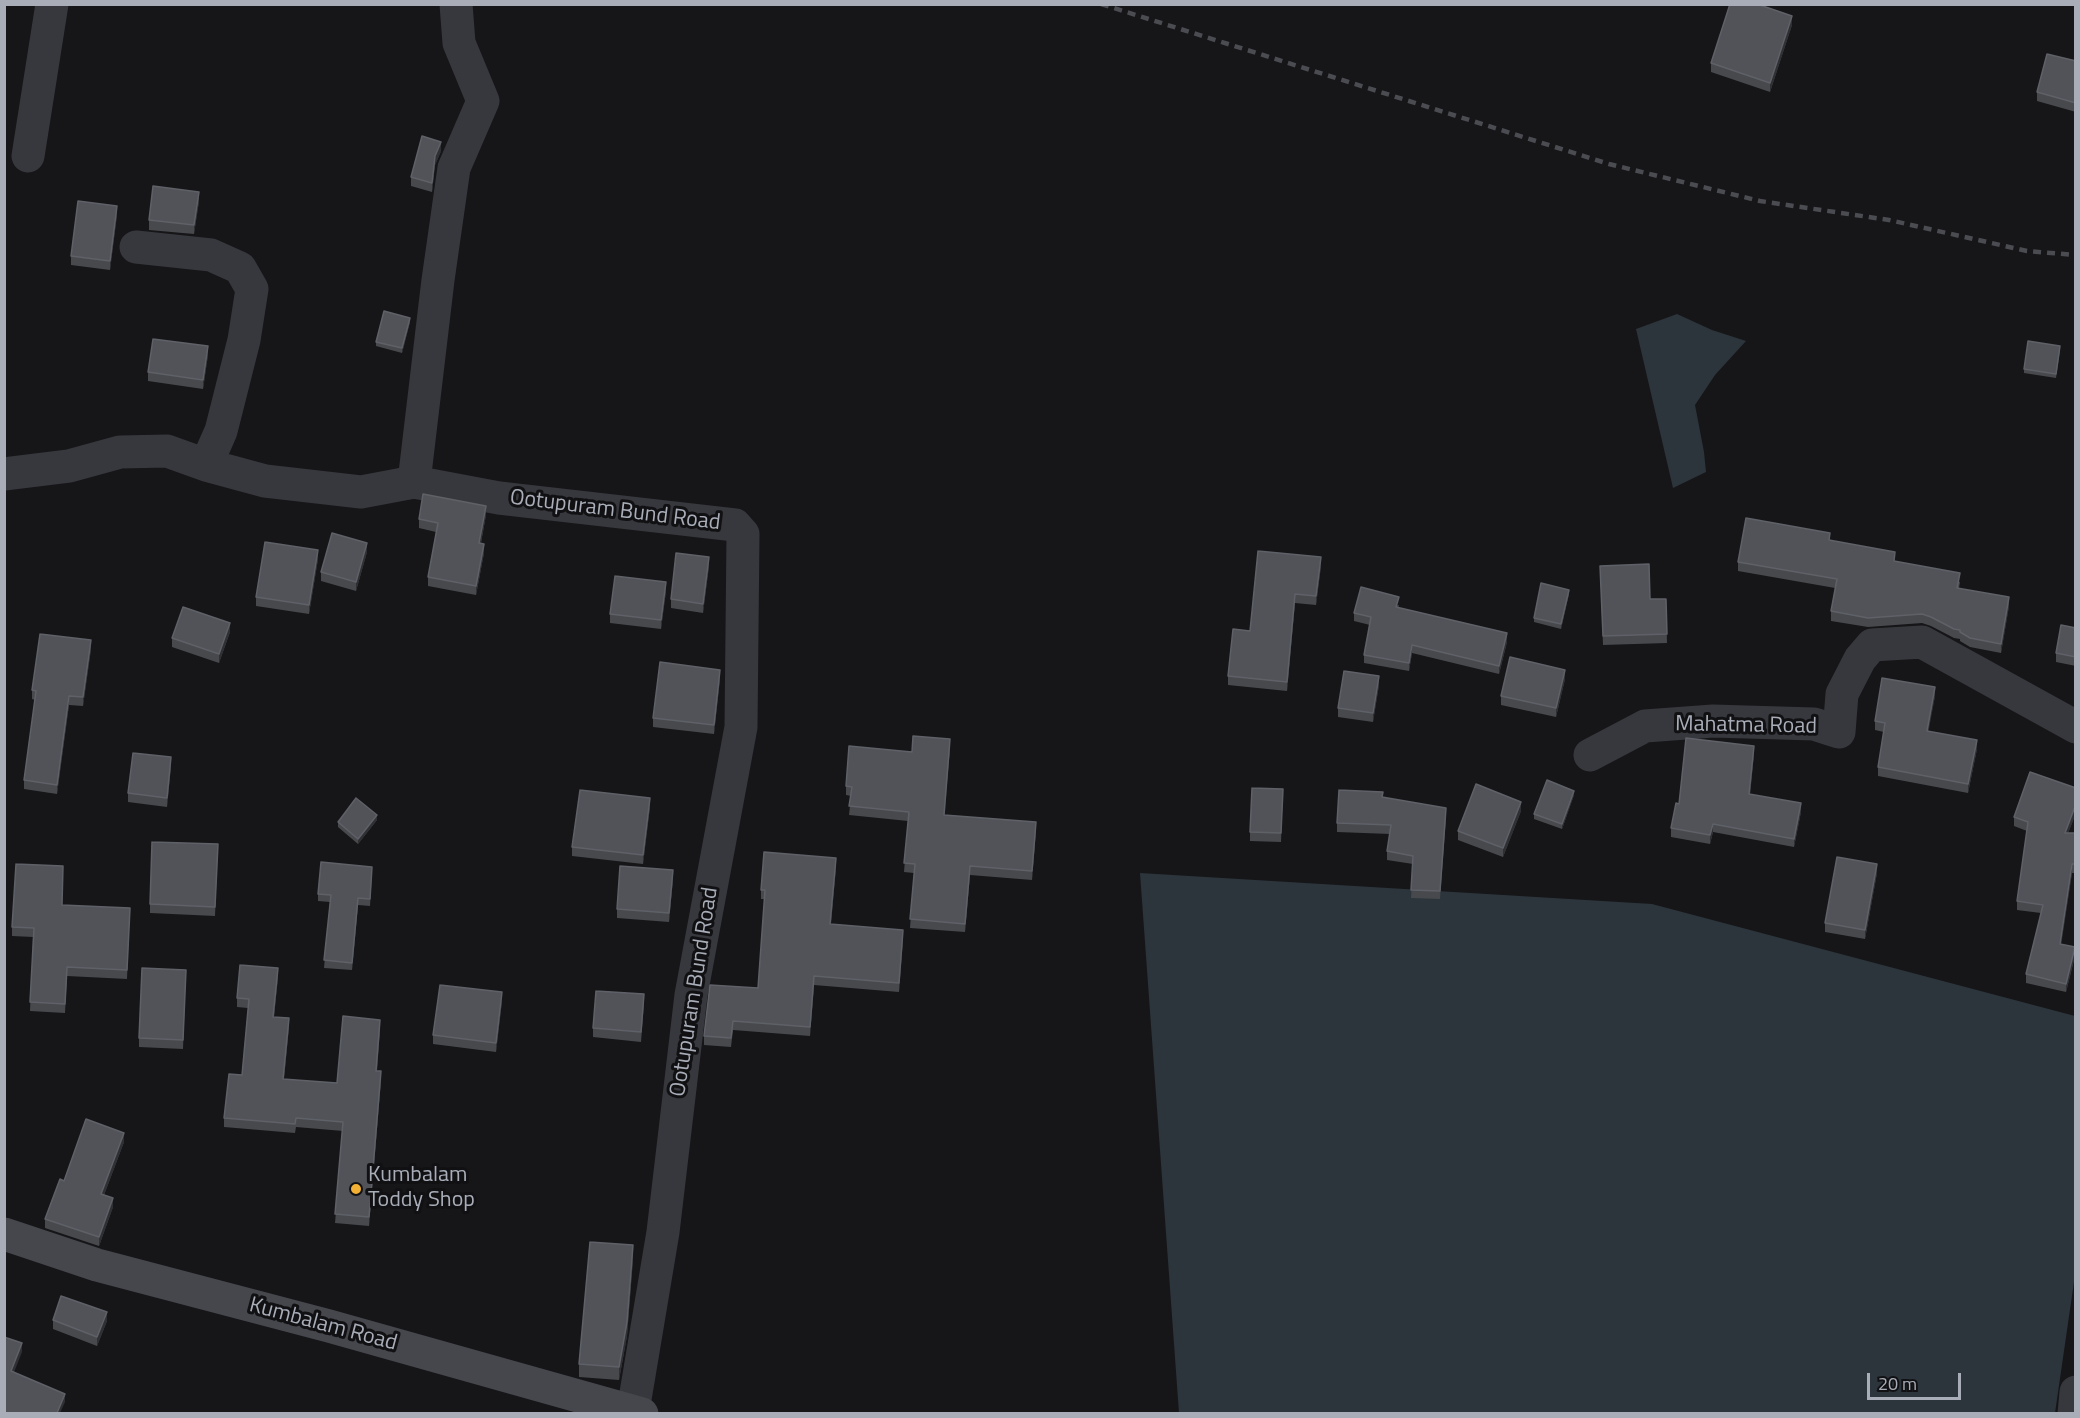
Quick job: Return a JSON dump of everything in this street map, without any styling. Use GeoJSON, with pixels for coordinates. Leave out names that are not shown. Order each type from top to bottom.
{"type":"FeatureCollection","features":[{"type":"Feature","properties":{"kind":"main road","name":"Kumbalam Road"},"geometry":{"type":"LineString","coordinates":[[4,1234],[97,1265],[638,1412]]}},
{"type":"Feature","properties":{"kind":"street"},"geometry":{"type":"LineString","coordinates":[[28,156],[52,4]]}},
{"type":"Feature","properties":{"kind":"street"},"geometry":{"type":"LineString","coordinates":[[4,474],[69,466],[120,452],[167,451],[206,465],[265,481],[361,492],[414,482],[454,168],[483,101],[459,43],[456,4]]}},
{"type":"Feature","properties":{"kind":"street"},"geometry":{"type":"LineString","coordinates":[[136,247],[211,255],[240,268],[252,289],[244,340],[221,431],[206,465]]}},
{"type":"Feature","properties":{"kind":"street","name":"Ootupuram Bund Road"},"geometry":{"type":"LineString","coordinates":[[414,482],[499,498],[735,525],[742,534],[741,727],[691,995],[663,1232],[638,1412]]}},
{"type":"Feature","properties":{"kind":"street","name":"Mahatma Road"},"geometry":{"type":"LineString","coordinates":[[1590,755],[1645,726],[1713,721],[1814,724],[1839,732],[1842,694],[1860,659],[1872,645],[1922,642],[2076,727]]}},
{"type":"Feature","properties":{"kind":"street"},"geometry":{"type":"LineString","coordinates":[[2074,1413],[2076,1392]]}},
{"type":"Feature","properties":{"kind":"shaded area"},"geometry":{"type":"Polygon","coordinates":[[[1677,314],[1712,330],[1746,341],[1715,375],[1695,405],[1706,472],[1673,488],[1636,329],[1677,314]]]}},
{"type":"Feature","properties":{"kind":"shaded area"},"geometry":{"type":"Polygon","coordinates":[[[1140,873],[1652,904],[2075,1016],[2076,1268],[2055,1413],[1179,1413],[1140,873]]]}},
{"type":"Feature","properties":{"kind":"building"},"geometry":{"type":"Polygon","coordinates":[[[1730,4],[1757,4],[1792,16],[1770,83],[1711,63],[1730,4]]]}},
{"type":"Feature","properties":{"kind":"building"},"geometry":{"type":"Polygon","coordinates":[[[2047,54],[2076,61],[2076,103],[2037,92],[2047,54]]]}},
{"type":"Feature","properties":{"kind":"building"},"geometry":{"type":"Polygon","coordinates":[[[422,136],[441,142],[435,156],[432,183],[411,177],[422,136]]]}},
{"type":"Feature","properties":{"kind":"building"},"geometry":{"type":"Polygon","coordinates":[[[153,186],[199,192],[194,225],[149,220],[153,186]]]}},
{"type":"Feature","properties":{"kind":"building"},"geometry":{"type":"Polygon","coordinates":[[[78,201],[117,206],[110,261],[71,256],[78,201]]]}},
{"type":"Feature","properties":{"kind":"building"},"geometry":{"type":"Polygon","coordinates":[[[384,311],[410,318],[402,348],[376,342],[384,311]]]}},
{"type":"Feature","properties":{"kind":"building"},"geometry":{"type":"Polygon","coordinates":[[[153,339],[208,346],[203,380],[148,372],[153,339]]]}},
{"type":"Feature","properties":{"kind":"building"},"geometry":{"type":"Polygon","coordinates":[[[2028,341],[2060,346],[2056,374],[2024,369],[2028,341]]]}},
{"type":"Feature","properties":{"kind":"building"},"geometry":{"type":"Polygon","coordinates":[[[423,494],[486,506],[479,543],[484,544],[476,586],[428,577],[438,523],[419,519],[423,494]]]}},
{"type":"Feature","properties":{"kind":"building"},"geometry":{"type":"Polygon","coordinates":[[[1746,518],[1830,533],[1829,540],[1895,552],[1894,561],[1960,573],[1957,588],[2009,597],[2001,644],[1970,638],[1960,630],[1922,614],[1868,618],[1831,611],[1837,579],[1738,562],[1746,518]]]}},
{"type":"Feature","properties":{"kind":"building"},"geometry":{"type":"Polygon","coordinates":[[[332,533],[367,543],[356,582],[321,572],[332,533]]]}},
{"type":"Feature","properties":{"kind":"building"},"geometry":{"type":"Polygon","coordinates":[[[265,542],[318,550],[309,605],[256,597],[265,542]]]}},
{"type":"Feature","properties":{"kind":"building"},"geometry":{"type":"Polygon","coordinates":[[[1258,551],[1321,557],[1316,596],[1295,594],[1287,682],[1228,676],[1233,629],[1250,631],[1258,551]]]}},
{"type":"Feature","properties":{"kind":"building"},"geometry":{"type":"Polygon","coordinates":[[[676,553],[709,557],[703,604],[671,599],[676,553]]]}},
{"type":"Feature","properties":{"kind":"building"},"geometry":{"type":"Polygon","coordinates":[[[1649,564],[1650,599],[1666,599],[1667,634],[1603,636],[1600,566],[1649,564]]]}},
{"type":"Feature","properties":{"kind":"building"},"geometry":{"type":"Polygon","coordinates":[[[615,576],[666,582],[661,620],[610,614],[615,576]]]}},
{"type":"Feature","properties":{"kind":"building"},"geometry":{"type":"Polygon","coordinates":[[[1541,583],[1569,590],[1561,624],[1534,618],[1541,583]]]}},
{"type":"Feature","properties":{"kind":"building"},"geometry":{"type":"Polygon","coordinates":[[[1361,587],[1399,597],[1396,607],[1507,633],[1499,666],[1412,645],[1409,663],[1364,655],[1371,617],[1354,613],[1361,587]]]}},
{"type":"Feature","properties":{"kind":"building"},"geometry":{"type":"Polygon","coordinates":[[[183,607],[230,623],[219,654],[172,638],[183,607]]]}},
{"type":"Feature","properties":{"kind":"building"},"geometry":{"type":"Polygon","coordinates":[[[2061,625],[2076,628],[2076,657],[2056,653],[2061,625]]]}},
{"type":"Feature","properties":{"kind":"building"},"geometry":{"type":"Polygon","coordinates":[[[40,634],[91,640],[83,697],[69,696],[57,785],[24,780],[36,691],[32,690],[40,634]]]}},
{"type":"Feature","properties":{"kind":"building"},"geometry":{"type":"Polygon","coordinates":[[[1510,657],[1565,670],[1556,708],[1501,696],[1510,657]]]}},
{"type":"Feature","properties":{"kind":"building"},"geometry":{"type":"Polygon","coordinates":[[[660,662],[720,670],[714,725],[653,718],[660,662]]]}},
{"type":"Feature","properties":{"kind":"building"},"geometry":{"type":"Polygon","coordinates":[[[1344,671],[1379,676],[1373,713],[1338,708],[1344,671]]]}},
{"type":"Feature","properties":{"kind":"building"},"geometry":{"type":"Polygon","coordinates":[[[1882,678],[1935,687],[1927,731],[1977,740],[1968,784],[1878,767],[1885,723],[1875,721],[1882,678]]]}},
{"type":"Feature","properties":{"kind":"building"},"geometry":{"type":"Polygon","coordinates":[[[913,736],[950,739],[944,815],[1036,822],[1032,871],[970,866],[965,924],[910,919],[915,864],[904,863],[909,812],[849,806],[852,787],[846,786],[849,746],[912,752],[913,736]]]}},
{"type":"Feature","properties":{"kind":"building"},"geometry":{"type":"Polygon","coordinates":[[[1686,738],[1754,746],[1749,794],[1801,803],[1794,839],[1713,824],[1710,835],[1671,828],[1676,803],[1679,804],[1686,738]]]}},
{"type":"Feature","properties":{"kind":"building"},"geometry":{"type":"Polygon","coordinates":[[[133,753],[171,757],[167,798],[128,793],[133,753]]]}},
{"type":"Feature","properties":{"kind":"building"},"geometry":{"type":"Polygon","coordinates":[[[2030,772],[2076,788],[2076,804],[2065,833],[2076,833],[2076,864],[2072,864],[2060,944],[2075,947],[2066,984],[2026,974],[2043,905],[2017,901],[2028,822],[2014,817],[2030,772]]]}},
{"type":"Feature","properties":{"kind":"building"},"geometry":{"type":"Polygon","coordinates":[[[1547,780],[1574,791],[1562,824],[1534,814],[1547,780]]]}},
{"type":"Feature","properties":{"kind":"building"},"geometry":{"type":"Polygon","coordinates":[[[1476,784],[1521,802],[1503,848],[1458,831],[1476,784]]]}},
{"type":"Feature","properties":{"kind":"building"},"geometry":{"type":"Polygon","coordinates":[[[1252,788],[1283,789],[1281,833],[1250,832],[1252,788]]]}},
{"type":"Feature","properties":{"kind":"building"},"geometry":{"type":"Polygon","coordinates":[[[580,790],[650,798],[643,855],[572,847],[580,790]]]}},
{"type":"Feature","properties":{"kind":"building"},"geometry":{"type":"Polygon","coordinates":[[[1339,790],[1383,792],[1382,797],[1446,808],[1440,891],[1411,890],[1413,856],[1387,851],[1391,825],[1337,823],[1339,790]]]}},
{"type":"Feature","properties":{"kind":"building"},"geometry":{"type":"Polygon","coordinates":[[[356,798],[377,815],[358,839],[338,822],[356,798]]]}},
{"type":"Feature","properties":{"kind":"building"},"geometry":{"type":"Polygon","coordinates":[[[152,842],[218,844],[215,907],[150,904],[152,842]]]}},
{"type":"Feature","properties":{"kind":"building"},"geometry":{"type":"Polygon","coordinates":[[[764,852],[836,858],[830,924],[903,930],[899,983],[814,976],[810,1027],[733,1021],[731,1038],[704,1036],[710,985],[758,988],[765,890],[761,890],[764,852]]]}},
{"type":"Feature","properties":{"kind":"building"},"geometry":{"type":"Polygon","coordinates":[[[1837,857],[1877,864],[1865,930],[1825,923],[1837,857]]]}},
{"type":"Feature","properties":{"kind":"building"},"geometry":{"type":"Polygon","coordinates":[[[321,862],[372,867],[370,899],[358,898],[352,963],[324,960],[331,895],[318,894],[321,862]]]}},
{"type":"Feature","properties":{"kind":"building"},"geometry":{"type":"Polygon","coordinates":[[[16,864],[63,866],[62,905],[130,908],[127,970],[67,967],[65,1004],[30,1002],[34,928],[12,927],[16,864]]]}},
{"type":"Feature","properties":{"kind":"building"},"geometry":{"type":"Polygon","coordinates":[[[620,866],[673,870],[669,913],[617,909],[620,866]]]}},
{"type":"Feature","properties":{"kind":"building"},"geometry":{"type":"Polygon","coordinates":[[[240,965],[278,968],[273,1017],[289,1018],[283,1079],[337,1083],[343,1016],[380,1020],[376,1071],[381,1071],[369,1217],[335,1214],[343,1122],[296,1118],[295,1124],[224,1118],[229,1074],[242,1075],[249,999],[237,998],[240,965]]]}},
{"type":"Feature","properties":{"kind":"building"},"geometry":{"type":"Polygon","coordinates":[[[142,968],[186,970],[183,1040],[139,1038],[142,968]]]}},
{"type":"Feature","properties":{"kind":"building"},"geometry":{"type":"Polygon","coordinates":[[[440,985],[502,992],[496,1043],[433,1035],[440,985]]]}},
{"type":"Feature","properties":{"kind":"building"},"geometry":{"type":"Polygon","coordinates":[[[596,991],[644,994],[641,1032],[593,1028],[596,991]]]}},
{"type":"Feature","properties":{"kind":"building"},"geometry":{"type":"Polygon","coordinates":[[[86,1119],[124,1133],[101,1194],[113,1198],[99,1237],[45,1219],[60,1179],[64,1181],[86,1119]]]}},
{"type":"Feature","properties":{"kind":"building"},"geometry":{"type":"Polygon","coordinates":[[[590,1242],[633,1245],[627,1322],[619,1367],[579,1364],[590,1242]]]}},
{"type":"Feature","properties":{"kind":"building"},"geometry":{"type":"Polygon","coordinates":[[[61,1296],[107,1312],[97,1337],[53,1320],[61,1296]]]}},
{"type":"Feature","properties":{"kind":"building"},"geometry":{"type":"Polygon","coordinates":[[[4,1337],[22,1343],[11,1371],[65,1394],[57,1413],[4,1413],[4,1337]]]}},
{"type":"Feature","properties":{"kind":"railway"},"geometry":{"type":"LineString","coordinates":[[1101,4],[1609,164],[1760,201],[1889,220],[2027,251],[2076,255]]}},
{"type":"Feature","properties":{"kind":"place","name":"Kumbalam Toddy Shop"},"geometry":{"type":"Point","coordinates":[356,1189]}}]}
